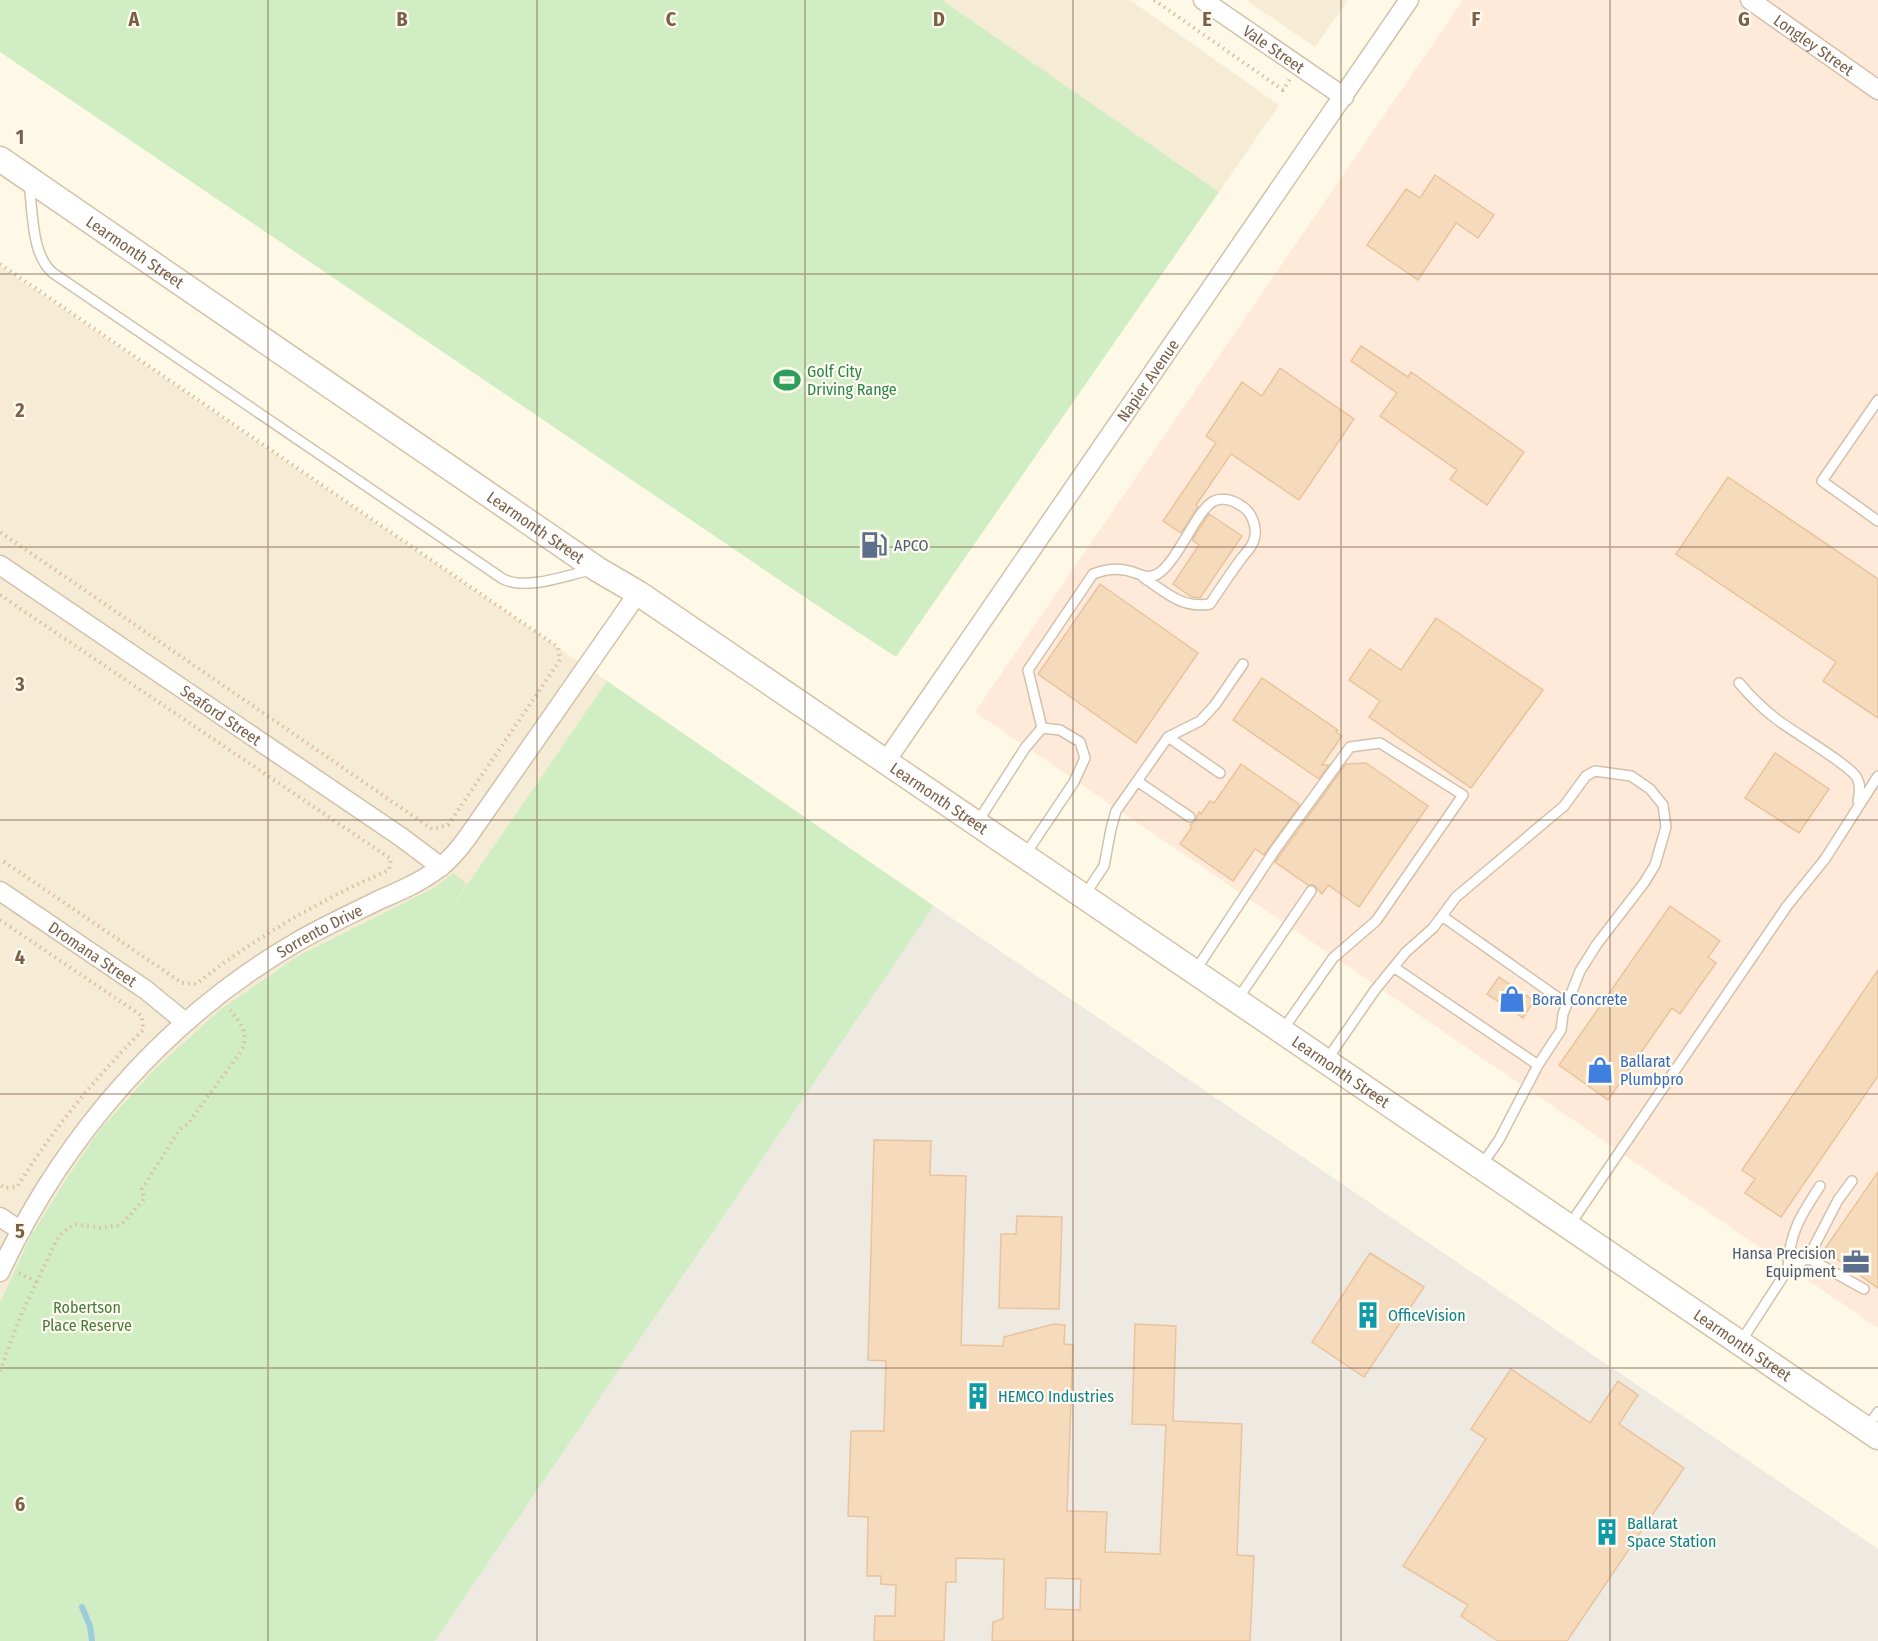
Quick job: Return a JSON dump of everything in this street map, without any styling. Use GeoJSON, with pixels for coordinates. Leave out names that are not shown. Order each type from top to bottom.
{"type":"FeatureCollection","features":[{"type":"Feature","properties":{"kind":"street","name":"Vale Street"},"geometry":{"type":"LineString","coordinates":[[1203,0],[1344,97]]}},
{"type":"Feature","properties":{"kind":"street","name":"Napier Avenue"},"geometry":{"type":"LineString","coordinates":[[886,761],[1409,0]]}},
{"type":"Feature","properties":{"kind":"street","name":"Longley Street"},"geometry":{"type":"LineString","coordinates":[[1750,0],[1878,90]]}},
{"type":"Feature","properties":{"kind":"street","name":"Learmonth Street"},"geometry":{"type":"LineString","coordinates":[[0,159],[597,569],[638,593],[1025,855],[1740,1343],[1874,1426]]}},
{"type":"Feature","properties":{"kind":"street","name":"Seaford Street"},"geometry":{"type":"LineString","coordinates":[[0,565],[381,823],[441,867]]}},
{"type":"Feature","properties":{"kind":"street","name":"Sorrento Drive"},"geometry":{"type":"LineString","coordinates":[[0,1272],[59,1166],[92,1121],[129,1078],[185,1022],[264,963],[302,939],[408,887],[441,867],[467,838],[638,593]]}},
{"type":"Feature","properties":{"kind":"street","name":"Dromana Street"},"geometry":{"type":"LineString","coordinates":[[0,891],[146,990],[185,1022]]}},
{"type":"Feature","properties":{"kind":"street"},"geometry":{"type":"LineString","coordinates":[[0,1217],[21,1231]]}},
{"type":"Feature","properties":{"kind":"lane"},"geometry":{"type":"LineString","coordinates":[[29,179],[38,251],[43,263],[53,273],[508,582],[527,584],[597,569]]}},
{"type":"Feature","properties":{"kind":"lane"},"geometry":{"type":"LineString","coordinates":[[1878,400],[1822,481],[1878,520]]}},
{"type":"Feature","properties":{"kind":"lane"},"geometry":{"type":"LineString","coordinates":[[1042,729],[1028,670],[1093,574],[1105,569],[1127,570],[1143,577],[1181,602],[1197,606],[1210,604],[1254,541],[1255,528],[1251,516],[1245,507],[1235,501],[1224,499],[1214,501],[1206,508],[1172,558],[1158,574],[1143,577]]}},
{"type":"Feature","properties":{"kind":"lane"},"geometry":{"type":"LineString","coordinates":[[1084,896],[1104,866],[1116,811],[1168,737],[1200,721],[1215,705],[1243,664]]}},
{"type":"Feature","properties":{"kind":"lane"},"geometry":{"type":"LineString","coordinates":[[1738,683],[1758,704],[1844,765],[1857,777],[1860,791],[1857,806]]}},
{"type":"Feature","properties":{"kind":"lane"},"geometry":{"type":"LineString","coordinates":[[977,823],[1025,748],[1042,729]]}},
{"type":"Feature","properties":{"kind":"lane"},"geometry":{"type":"LineString","coordinates":[[1025,855],[1074,782],[1085,758],[1080,742],[1060,730],[1042,729]]}},
{"type":"Feature","properties":{"kind":"lane"},"geometry":{"type":"LineString","coordinates":[[1168,737],[1220,773]]}},
{"type":"Feature","properties":{"kind":"lane"},"geometry":{"type":"LineString","coordinates":[[1195,971],[1275,850],[1350,747],[1380,743],[1463,795],[1376,921],[1333,958],[1282,1031]]}},
{"type":"Feature","properties":{"kind":"lane"},"geometry":{"type":"LineString","coordinates":[[1326,1061],[1363,1006],[1406,952],[1433,928],[1456,897],[1564,806],[1586,776],[1595,771],[1631,776],[1650,789],[1663,806],[1666,827],[1655,865],[1580,971],[1563,1014],[1561,1030],[1538,1065],[1499,1140],[1481,1166]]}},
{"type":"Feature","properties":{"kind":"lane"},"geometry":{"type":"LineString","coordinates":[[1569,1226],[1787,906],[1825,859],[1878,776]]}},
{"type":"Feature","properties":{"kind":"lane"},"geometry":{"type":"LineString","coordinates":[[1137,781],[1190,817]]}},
{"type":"Feature","properties":{"kind":"lane"},"geometry":{"type":"LineString","coordinates":[[1237,1000],[1311,891]]}},
{"type":"Feature","properties":{"kind":"lane"},"geometry":{"type":"LineString","coordinates":[[1442,916],[1567,1004]]}},
{"type":"Feature","properties":{"kind":"lane"},"geometry":{"type":"LineString","coordinates":[[1395,968],[1538,1065]]}},
{"type":"Feature","properties":{"kind":"lane"},"geometry":{"type":"LineString","coordinates":[[1740,1343],[1788,1269],[1808,1258],[1838,1200],[1852,1181]]}},
{"type":"Feature","properties":{"kind":"lane"},"geometry":{"type":"LineString","coordinates":[[1788,1269],[1789,1247],[1801,1215],[1820,1185]]}},
{"type":"Feature","properties":{"kind":"lane"},"geometry":{"type":"LineString","coordinates":[[1808,1258],[1864,1289]]}},
{"type":"Feature","properties":{"kind":"path"},"geometry":{"type":"LineString","coordinates":[[1154,0],[1283,90],[1299,66]]}},
{"type":"Feature","properties":{"kind":"path"},"geometry":{"type":"LineString","coordinates":[[0,264],[558,647],[560,660],[448,825],[432,829],[0,532]]}},
{"type":"Feature","properties":{"kind":"path"},"geometry":{"type":"LineString","coordinates":[[0,595],[391,859],[389,870],[285,922],[196,984],[182,983],[0,859]]}},
{"type":"Feature","properties":{"kind":"path"},"geometry":{"type":"LineString","coordinates":[[0,920],[142,1016],[143,1030],[111,1062],[58,1126],[17,1187],[5,1188],[0,1185]]}},
{"type":"Feature","properties":{"kind":"path"},"geometry":{"type":"LineString","coordinates":[[0,1371],[20,1317],[56,1241],[67,1228],[75,1224],[111,1228],[124,1222],[144,1199],[142,1189],[179,1130],[187,1125],[242,1050],[245,1041],[242,1026],[218,996]]}},
{"type":"Feature","properties":{"kind":"shaded area"},"geometry":{"type":"Polygon","coordinates":[[[942,0],[1130,0],[1279,105],[1219,192],[942,0]]]}},
{"type":"Feature","properties":{"kind":"shaded area"},"geometry":{"type":"Polygon","coordinates":[[[1246,0],[1348,0],[1315,47],[1246,0]]]}},
{"type":"Feature","properties":{"kind":"shaded area"},"geometry":{"type":"Polygon","coordinates":[[[1463,0],[1878,0],[1878,1328],[975,712],[1463,0]]]}},
{"type":"Feature","properties":{"kind":"shaded area"},"geometry":{"type":"Polygon","coordinates":[[[0,266],[607,681],[183,1300],[0,1641],[0,266]]]}},
{"type":"Feature","properties":{"kind":"shaded area"},"geometry":{"type":"Polygon","coordinates":[[[934,906],[1878,1549],[1878,1641],[435,1641],[934,906]]]}},
{"type":"Feature","properties":{"kind":"green space","name":"Golf City Driving Range"},"geometry":{"type":"Polygon","coordinates":[[[0,0],[942,0],[1219,192],[896,657],[0,52],[0,0]]]}},
{"type":"Feature","properties":{"kind":"green space","name":"Robertson Place Reserve"},"geometry":{"type":"Polygon","coordinates":[[[607,681],[934,906],[435,1641],[0,1641],[0,1303],[31,1236],[65,1181],[99,1131],[155,1069],[220,1010],[298,956],[436,887],[453,873],[467,884],[437,929],[607,681]]]}},
{"type":"Feature","properties":{"kind":"building"},"geometry":{"type":"Polygon","coordinates":[[[1435,175],[1494,215],[1478,238],[1456,223],[1418,280],[1367,245],[1406,189],[1420,198],[1435,175]]]}},
{"type":"Feature","properties":{"kind":"building"},"geometry":{"type":"Polygon","coordinates":[[[1361,346],[1408,377],[1411,372],[1524,452],[1487,505],[1450,479],[1457,470],[1380,416],[1397,393],[1351,361],[1361,346]]]}},
{"type":"Feature","properties":{"kind":"building"},"geometry":{"type":"Polygon","coordinates":[[[1280,368],[1354,419],[1299,500],[1231,454],[1196,505],[1198,507],[1181,533],[1163,521],[1216,443],[1206,436],[1242,382],[1262,396],[1280,368]]]}},
{"type":"Feature","properties":{"kind":"building"},"geometry":{"type":"Polygon","coordinates":[[[1728,477],[1878,579],[1878,718],[1823,681],[1836,662],[1676,554],[1728,477]]]}},
{"type":"Feature","properties":{"kind":"building"},"geometry":{"type":"Polygon","coordinates":[[[1209,514],[1242,536],[1200,598],[1192,597],[1173,584],[1199,545],[1192,540],[1209,514]]]}},
{"type":"Feature","properties":{"kind":"building"},"geometry":{"type":"Polygon","coordinates":[[[1100,584],[1198,653],[1136,743],[1038,674],[1100,584]]]}},
{"type":"Feature","properties":{"kind":"building"},"geometry":{"type":"Polygon","coordinates":[[[1436,618],[1543,690],[1471,788],[1369,717],[1380,701],[1349,680],[1370,649],[1401,670],[1436,618]]]}},
{"type":"Feature","properties":{"kind":"building"},"geometry":{"type":"Polygon","coordinates":[[[1262,678],[1338,730],[1336,732],[1342,736],[1322,765],[1329,765],[1319,779],[1233,720],[1262,678]]]}},
{"type":"Feature","properties":{"kind":"building"},"geometry":{"type":"Polygon","coordinates":[[[1775,753],[1829,789],[1799,833],[1745,798],[1775,753]]]}},
{"type":"Feature","properties":{"kind":"building"},"geometry":{"type":"Polygon","coordinates":[[[1366,763],[1428,806],[1359,907],[1328,885],[1322,894],[1314,885],[1308,885],[1275,862],[1346,764],[1366,763]]]}},
{"type":"Feature","properties":{"kind":"building"},"geometry":{"type":"Polygon","coordinates":[[[1241,764],[1300,805],[1264,855],[1255,849],[1233,881],[1180,844],[1199,812],[1201,814],[1210,801],[1214,803],[1241,764]]]}},
{"type":"Feature","properties":{"kind":"building"},"geometry":{"type":"Polygon","coordinates":[[[1670,906],[1720,941],[1708,957],[1716,963],[1680,1014],[1672,1008],[1608,1100],[1559,1065],[1670,906]]]}},
{"type":"Feature","properties":{"kind":"building"},"geometry":{"type":"Polygon","coordinates":[[[1878,970],[1878,1076],[1781,1217],[1745,1193],[1755,1179],[1742,1170],[1878,970]]]}},
{"type":"Feature","properties":{"kind":"building"},"geometry":{"type":"Polygon","coordinates":[[[1499,977],[1534,1001],[1523,1018],[1487,994],[1499,977]]]}},
{"type":"Feature","properties":{"kind":"building","name":"HEMCO Industries"},"geometry":{"type":"Polygon","coordinates":[[[874,1140],[931,1141],[930,1175],[966,1176],[961,1345],[1003,1346],[1004,1337],[1054,1324],[1065,1325],[1064,1344],[1073,1345],[1067,1511],[1107,1512],[1105,1552],[1160,1554],[1166,1425],[1132,1424],[1135,1324],[1176,1326],[1173,1421],[1242,1424],[1237,1555],[1254,1556],[1250,1641],[992,1641],[993,1622],[1003,1619],[1004,1559],[956,1558],[956,1582],[946,1582],[944,1641],[874,1641],[875,1616],[895,1616],[896,1585],[881,1584],[881,1576],[867,1576],[868,1517],[848,1516],[851,1431],[884,1431],[886,1361],[868,1360],[874,1140]],[[1046,1578],[1045,1609],[1080,1610],[1081,1579],[1046,1578]]]}},
{"type":"Feature","properties":{"kind":"building"},"geometry":{"type":"Polygon","coordinates":[[[1878,1172],[1878,1288],[1824,1250],[1878,1172]]]}},
{"type":"Feature","properties":{"kind":"building"},"geometry":{"type":"Polygon","coordinates":[[[1017,1216],[1062,1217],[1059,1309],[999,1308],[1001,1234],[1016,1234],[1017,1216]]]}},
{"type":"Feature","properties":{"kind":"building","name":"OfficeVision"},"geometry":{"type":"Polygon","coordinates":[[[1370,1253],[1424,1287],[1364,1377],[1312,1342],[1370,1253]]]}},
{"type":"Feature","properties":{"kind":"building"},"geometry":{"type":"Polygon","coordinates":[[[1511,1369],[1590,1423],[1618,1381],[1638,1395],[1619,1424],[1684,1468],[1567,1641],[1498,1641],[1461,1616],[1468,1605],[1403,1566],[1486,1439],[1471,1429],[1511,1369]]]}},
{"type":"Feature","properties":{"kind":"waterway"},"geometry":{"type":"LineString","coordinates":[[82,1607],[90,1626],[92,1641]]}},
{"type":"Feature","properties":{"kind":"place","name":"Golf City Driving Range"},"geometry":{"type":"Point","coordinates":[787,380]}},
{"type":"Feature","properties":{"kind":"place","name":"APCO"},"geometry":{"type":"Point","coordinates":[874,545]}},
{"type":"Feature","properties":{"kind":"place","name":"Boral Concrete"},"geometry":{"type":"Point","coordinates":[1512,999]}},
{"type":"Feature","properties":{"kind":"place","name":"Ballarat Plumbpro"},"geometry":{"type":"Point","coordinates":[1600,1070]}},
{"type":"Feature","properties":{"kind":"place","name":"Hansa Precision Equipment"},"geometry":{"type":"Point","coordinates":[1856,1262]}},
{"type":"Feature","properties":{"kind":"place","name":"OfficeVision"},"geometry":{"type":"Point","coordinates":[1368,1315]}},
{"type":"Feature","properties":{"kind":"place","name":"HEMCO Industries"},"geometry":{"type":"Point","coordinates":[978,1396]}},
{"type":"Feature","properties":{"kind":"place","name":"Ballarat Space Station"},"geometry":{"type":"Point","coordinates":[1607,1532]}}]}
